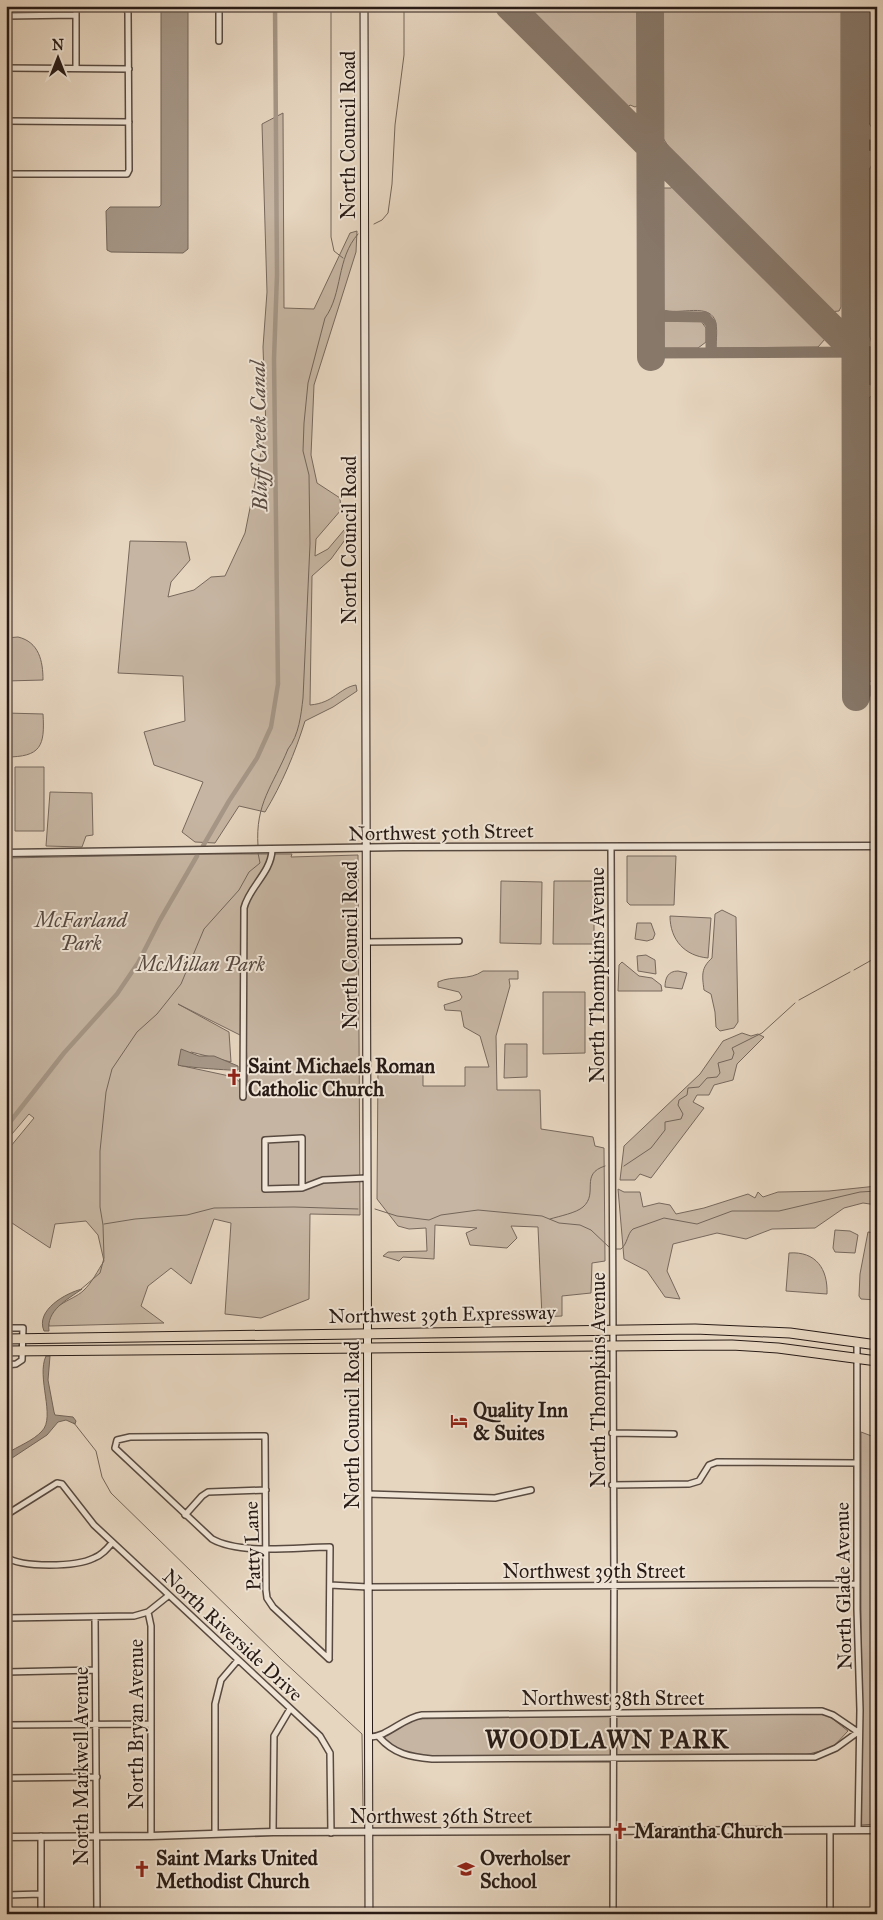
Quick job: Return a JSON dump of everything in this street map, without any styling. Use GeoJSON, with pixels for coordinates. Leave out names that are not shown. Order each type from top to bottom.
{"type":"FeatureCollection","features":[{"type":"Feature","properties":{"kind":"highway","name":"Northwest 39th Expressway"},"geometry":{"type":"LineString","coordinates":[[6,1339],[613,1330],[748,1330],[857,1341],[877,1345]]}},
{"type":"Feature","properties":{"kind":"highway"},"geometry":{"type":"LineString","coordinates":[[748,1330],[748,1346]]}},
{"type":"Feature","properties":{"kind":"highway","name":"Northwest 39th Expressway"},"geometry":{"type":"LineString","coordinates":[[6,1351],[748,1346],[856,1357],[877,1361]]}},
{"type":"Feature","properties":{"kind":"main road","name":"North Council Road"},"geometry":{"type":"LineString","coordinates":[[364,6],[369,1914]]}},
{"type":"Feature","properties":{"kind":"street"},"geometry":{"type":"LineString","coordinates":[[76,6],[76,68]]}},
{"type":"Feature","properties":{"kind":"street"},"geometry":{"type":"LineString","coordinates":[[6,174],[127,174],[129,170],[129,69],[128,13],[126,6]]}},
{"type":"Feature","properties":{"kind":"street"},"geometry":{"type":"LineString","coordinates":[[219,6],[219,41]]}},
{"type":"Feature","properties":{"kind":"street"},"geometry":{"type":"LineString","coordinates":[[6,16],[76,16]]}},
{"type":"Feature","properties":{"kind":"street"},"geometry":{"type":"LineString","coordinates":[[6,68],[129,69]]}},
{"type":"Feature","properties":{"kind":"street"},"geometry":{"type":"LineString","coordinates":[[6,122],[129,122]]}},
{"type":"Feature","properties":{"kind":"street","name":"Northwest 50th Street"},"geometry":{"type":"LineString","coordinates":[[6,853],[366,848],[877,846]]}},
{"type":"Feature","properties":{"kind":"street","name":"North Thompkins Avenue"},"geometry":{"type":"LineString","coordinates":[[611,847],[612,1485],[614,1586],[613,1914]]}},
{"type":"Feature","properties":{"kind":"street"},"geometry":{"type":"LineString","coordinates":[[243,1097],[244,908],[261,880],[272,850]]}},
{"type":"Feature","properties":{"kind":"street"},"geometry":{"type":"LineString","coordinates":[[366,942],[459,941]]}},
{"type":"Feature","properties":{"kind":"street"},"geometry":{"type":"LineString","coordinates":[[302,1188],[302,1138],[265,1140],[265,1189],[302,1188],[323,1180],[367,1178]]}},
{"type":"Feature","properties":{"kind":"street"},"geometry":{"type":"LineString","coordinates":[[6,1328],[23,1328],[24,1338],[24,1352],[20,1363],[6,1365]]}},
{"type":"Feature","properties":{"kind":"street","name":"North Glade Avenue"},"geometry":{"type":"LineString","coordinates":[[857,1341],[858,1830]]}},
{"type":"Feature","properties":{"kind":"street"},"geometry":{"type":"LineString","coordinates":[[612,1433],[674,1434]]}},
{"type":"Feature","properties":{"kind":"street","name":"Patty Lane"},"geometry":{"type":"LineString","coordinates":[[185,1515],[118,1453],[115,1443],[117,1440],[130,1437],[265,1436],[267,1598],[273,1608],[330,1659],[330,1585]]}},
{"type":"Feature","properties":{"kind":"street"},"geometry":{"type":"LineString","coordinates":[[612,1485],[689,1484],[699,1482],[709,1465],[716,1462],[856,1463]]}},
{"type":"Feature","properties":{"kind":"street","name":"North Riverside Drive"},"geometry":{"type":"LineString","coordinates":[[6,1515],[57,1483],[62,1484],[80,1509],[112,1543],[320,1736],[330,1753],[331,1833]]}},
{"type":"Feature","properties":{"kind":"street"},"geometry":{"type":"LineString","coordinates":[[266,1490],[208,1492],[185,1515],[212,1539],[223,1545],[266,1548],[330,1548],[330,1585]]}},
{"type":"Feature","properties":{"kind":"street"},"geometry":{"type":"LineString","coordinates":[[368,1494],[495,1498],[531,1490]]}},
{"type":"Feature","properties":{"kind":"street"},"geometry":{"type":"LineString","coordinates":[[6,1557],[19,1563],[80,1562],[97,1557],[112,1543]]}},
{"type":"Feature","properties":{"kind":"street","name":"Northwest 39th Street"},"geometry":{"type":"LineString","coordinates":[[330,1585],[368,1587],[858,1584]]}},
{"type":"Feature","properties":{"kind":"street"},"geometry":{"type":"LineString","coordinates":[[6,1618],[134,1616],[148,1612],[168,1596]]}},
{"type":"Feature","properties":{"kind":"street","name":"North Bryan Avenue"},"geometry":{"type":"LineString","coordinates":[[148,1612],[151,1626],[151,1836]]}},
{"type":"Feature","properties":{"kind":"street","name":"North Markwell Avenue"},"geometry":{"type":"LineString","coordinates":[[95,1617],[97,1914]]}},
{"type":"Feature","properties":{"kind":"street"},"geometry":{"type":"LineString","coordinates":[[216,1834],[214,1704],[221,1680],[238,1660]]}},
{"type":"Feature","properties":{"kind":"street"},"geometry":{"type":"LineString","coordinates":[[6,1672],[95,1670]]}},
{"type":"Feature","properties":{"kind":"street"},"geometry":{"type":"LineString","coordinates":[[273,1832],[274,1736],[290,1708]]}},
{"type":"Feature","properties":{"kind":"street","name":"Northwest 38th Street"},"geometry":{"type":"LineString","coordinates":[[379,1737],[402,1721],[422,1715],[613,1712],[822,1711],[833,1715],[858,1732]]}},
{"type":"Feature","properties":{"kind":"street"},"geometry":{"type":"LineString","coordinates":[[6,1725],[151,1724]]}},
{"type":"Feature","properties":{"kind":"street"},"geometry":{"type":"LineString","coordinates":[[369,1737],[379,1737],[386,1746],[402,1754],[432,1759],[815,1757],[836,1748],[858,1732]]}},
{"type":"Feature","properties":{"kind":"street"},"geometry":{"type":"LineString","coordinates":[[6,1778],[97,1777]]}},
{"type":"Feature","properties":{"kind":"street","name":"Northwest 36th Street"},"geometry":{"type":"LineString","coordinates":[[6,1837],[151,1836],[273,1832],[877,1830]]}},
{"type":"Feature","properties":{"kind":"street"},"geometry":{"type":"LineString","coordinates":[[830,1831],[830,1914]]}},
{"type":"Feature","properties":{"kind":"street"},"geometry":{"type":"LineString","coordinates":[[41,1836],[41,1914]]}},
{"type":"Feature","properties":{"kind":"street"},"geometry":{"type":"LineString","coordinates":[[6,1895],[41,1894]]}},
{"type":"Feature","properties":{"kind":"green space"},"geometry":{"type":"Polygon","coordinates":[[[522,6],[643,6],[643,99],[641,104],[635,107],[630,105],[626,109],[522,6]]]}},
{"type":"Feature","properties":{"kind":"green space"},"geometry":{"type":"Polygon","coordinates":[[[657,6],[841,6],[841,307],[839,311],[829,312],[665,149],[668,146],[660,133],[657,119],[657,6]]]}},
{"type":"Feature","properties":{"kind":"green space"},"geometry":{"type":"Polygon","coordinates":[[[869,6],[877,6],[877,137],[869,123],[869,6]]]}},
{"type":"Feature","properties":{"kind":"green space"},"geometry":{"type":"Polygon","coordinates":[[[283,113],[284,308],[314,309],[350,233],[357,231],[356,252],[314,385],[311,455],[317,483],[340,498],[341,510],[316,539],[315,556],[328,549],[350,523],[357,525],[357,535],[347,537],[331,559],[312,576],[310,705],[331,699],[345,689],[356,685],[357,691],[333,707],[305,721],[288,768],[265,812],[239,806],[215,843],[195,842],[182,832],[203,782],[154,765],[144,732],[185,721],[183,676],[118,673],[130,541],[186,542],[190,560],[171,582],[168,597],[194,590],[211,577],[225,576],[245,533],[266,428],[263,347],[267,292],[262,124],[283,113]]]}},
{"type":"Feature","properties":{"kind":"green space"},"geometry":{"type":"Polygon","coordinates":[[[877,155],[877,346],[872,344],[870,337],[869,170],[877,155]]]}},
{"type":"Feature","properties":{"kind":"green space"},"geometry":{"type":"Polygon","coordinates":[[[675,185],[823,332],[825,339],[818,347],[716,348],[716,323],[711,314],[698,310],[666,311],[660,308],[657,302],[657,194],[664,188],[671,188],[675,185]]]}},
{"type":"Feature","properties":{"kind":"green space"},"geometry":{"type":"Polygon","coordinates":[[[657,321],[701,321],[706,328],[706,342],[698,348],[664,348],[657,341],[657,321]]]}},
{"type":"Feature","properties":{"kind":"green space"},"geometry":{"type":"Polygon","coordinates":[[[877,391],[876,686],[869,680],[869,398],[877,391]]]}},
{"type":"Feature","properties":{"kind":"green space"},"geometry":{"type":"Polygon","coordinates":[[[18,637],[31,643],[38,653],[41,659],[43,680],[6,681],[6,638],[18,637]]]}},
{"type":"Feature","properties":{"kind":"green space"},"geometry":{"type":"Polygon","coordinates":[[[6,713],[43,714],[43,734],[38,748],[34,752],[27,755],[6,757],[6,713]]]}},
{"type":"Feature","properties":{"kind":"green space"},"geometry":{"type":"Polygon","coordinates":[[[15,767],[44,767],[44,831],[15,831],[15,767]]]}},
{"type":"Feature","properties":{"kind":"green space"},"geometry":{"type":"Polygon","coordinates":[[[50,792],[92,793],[93,835],[86,836],[82,847],[46,846],[50,792]]]}},
{"type":"Feature","properties":{"kind":"green space"},"geometry":{"type":"Polygon","coordinates":[[[213,854],[292,854],[291,857],[358,855],[360,1215],[310,1214],[309,1299],[261,1318],[225,1314],[231,1223],[214,1219],[191,1284],[171,1268],[148,1286],[141,1306],[164,1323],[49,1326],[48,1319],[55,1309],[83,1291],[104,1261],[98,1235],[86,1221],[55,1224],[50,1248],[12,1223],[6,1223],[6,1152],[34,1118],[29,1114],[6,1141],[6,858],[213,854]],[[178,1004],[229,1032],[231,1062],[191,1052],[178,1065],[234,1077],[248,1089],[246,1038],[178,1004]]]}},
{"type":"Feature","properties":{"kind":"green space"},"geometry":{"type":"Polygon","coordinates":[[[627,856],[676,856],[674,905],[630,905],[627,902],[627,856]]]}},
{"type":"Feature","properties":{"kind":"green space"},"geometry":{"type":"Polygon","coordinates":[[[501,881],[542,882],[541,944],[500,943],[501,881]]]}},
{"type":"Feature","properties":{"kind":"green space"},"geometry":{"type":"Polygon","coordinates":[[[554,881],[594,881],[594,944],[553,944],[554,881]]]}},
{"type":"Feature","properties":{"kind":"green space"},"geometry":{"type":"Polygon","coordinates":[[[722,910],[736,917],[738,1022],[734,1028],[720,1031],[716,1027],[711,994],[704,990],[703,976],[706,965],[712,958],[715,914],[722,910]]]}},
{"type":"Feature","properties":{"kind":"green space"},"geometry":{"type":"Polygon","coordinates":[[[670,916],[711,918],[708,958],[692,954],[680,945],[673,932],[670,916]]]}},
{"type":"Feature","properties":{"kind":"green space"},"geometry":{"type":"Polygon","coordinates":[[[637,923],[651,923],[655,934],[653,939],[647,941],[635,939],[637,923]]]}},
{"type":"Feature","properties":{"kind":"green space"},"geometry":{"type":"Polygon","coordinates":[[[646,955],[655,960],[656,974],[638,971],[637,956],[646,955]]]}},
{"type":"Feature","properties":{"kind":"green space"},"geometry":{"type":"Polygon","coordinates":[[[622,962],[639,976],[652,978],[661,985],[662,991],[618,991],[619,965],[622,962]]]}},
{"type":"Feature","properties":{"kind":"green space"},"geometry":{"type":"Polygon","coordinates":[[[483,971],[518,971],[518,979],[509,979],[510,986],[496,1036],[497,1090],[540,1090],[541,1129],[593,1137],[595,1146],[604,1148],[605,1261],[592,1263],[591,1293],[562,1296],[562,1316],[542,1317],[538,1227],[511,1226],[517,1238],[507,1248],[470,1245],[466,1233],[477,1228],[435,1225],[434,1259],[403,1257],[399,1261],[383,1256],[388,1252],[427,1251],[426,1228],[409,1229],[398,1226],[377,1199],[378,1067],[405,1067],[423,1075],[423,1086],[465,1086],[465,1067],[489,1067],[480,1036],[464,1027],[461,1011],[445,1010],[444,1005],[460,1000],[462,997],[459,992],[438,987],[438,982],[472,976],[483,971]]]}},
{"type":"Feature","properties":{"kind":"green space"},"geometry":{"type":"Polygon","coordinates":[[[672,972],[687,973],[682,989],[665,987],[668,976],[672,972]]]}},
{"type":"Feature","properties":{"kind":"green space"},"geometry":{"type":"Polygon","coordinates":[[[543,992],[585,992],[585,1053],[543,1054],[543,992]]]}},
{"type":"Feature","properties":{"kind":"green space"},"geometry":{"type":"Polygon","coordinates":[[[742,1033],[751,1036],[758,1034],[764,1037],[737,1064],[733,1080],[714,1085],[709,1095],[697,1095],[693,1102],[704,1108],[651,1178],[640,1174],[635,1180],[620,1180],[624,1146],[700,1074],[723,1041],[742,1033]]]}},
{"type":"Feature","properties":{"kind":"green space"},"geometry":{"type":"Polygon","coordinates":[[[505,1044],[527,1044],[527,1077],[504,1078],[505,1044]]]}},
{"type":"Feature","properties":{"kind":"green space"},"geometry":{"type":"Polygon","coordinates":[[[877,1186],[877,1205],[863,1203],[844,1208],[815,1228],[772,1229],[746,1239],[717,1233],[673,1244],[667,1271],[680,1299],[665,1297],[647,1271],[624,1259],[618,1189],[624,1192],[640,1192],[643,1207],[659,1203],[670,1205],[676,1214],[704,1208],[748,1194],[755,1198],[758,1192],[763,1197],[778,1192],[829,1191],[877,1186]]]}},
{"type":"Feature","properties":{"kind":"green space"},"geometry":{"type":"Polygon","coordinates":[[[835,1230],[850,1231],[858,1235],[855,1253],[835,1252],[833,1248],[835,1230]]]}},
{"type":"Feature","properties":{"kind":"green space"},"geometry":{"type":"Polygon","coordinates":[[[868,1232],[877,1233],[877,1300],[861,1299],[859,1296],[860,1274],[868,1232]]]}},
{"type":"Feature","properties":{"kind":"green space"},"geometry":{"type":"Polygon","coordinates":[[[789,1253],[806,1255],[818,1263],[823,1270],[827,1294],[786,1291],[789,1253]]]}},
{"type":"Feature","properties":{"kind":"green space"},"geometry":{"type":"Polygon","coordinates":[[[861,1432],[877,1438],[877,1824],[861,1825],[861,1432]]]}},
{"type":"Feature","properties":{"kind":"green space"},"geometry":{"type":"Polygon","coordinates":[[[814,1713],[829,1716],[848,1731],[832,1748],[805,1755],[428,1757],[399,1751],[385,1741],[385,1736],[414,1719],[814,1713]]]}},
{"type":"Feature","properties":{"kind":"shaded area"},"geometry":{"type":"Polygon","coordinates":[[[161,6],[188,6],[188,249],[183,253],[111,252],[107,250],[106,211],[110,207],[159,207],[161,205],[161,6]]]}},
{"type":"Feature","properties":{"kind":"shaded area"},"geometry":{"type":"Polygon","coordinates":[[[181,1049],[199,1056],[214,1056],[238,1066],[238,1070],[178,1065],[181,1049]]]}},
{"type":"Feature","properties":{"kind":"shaded area"},"geometry":{"type":"Polygon","coordinates":[[[82,1289],[54,1311],[49,1324],[49,1331],[44,1331],[42,1323],[48,1310],[68,1294],[82,1289]]]}},
{"type":"Feature","properties":{"kind":"shaded area"},"geometry":{"type":"Polygon","coordinates":[[[46,1356],[50,1356],[48,1380],[55,1415],[73,1417],[76,1421],[75,1424],[66,1420],[58,1422],[47,1435],[6,1462],[6,1454],[34,1438],[46,1425],[47,1407],[43,1375],[46,1356]]]}},
{"type":"Feature","properties":{"kind":"waterway","name":"Bluff Creek Canal"},"geometry":{"type":"LineString","coordinates":[[203,846],[257,758],[271,727],[278,684],[274,359],[277,275],[275,6]]}},
{"type":"Feature","properties":{"kind":"waterway"},"geometry":{"type":"LineString","coordinates":[[331,6],[331,237],[334,251],[343,258]]}},
{"type":"Feature","properties":{"kind":"waterway"},"geometry":{"type":"LineString","coordinates":[[374,224],[382,220],[388,213],[392,184],[395,125],[404,55],[404,6]]}},
{"type":"Feature","properties":{"kind":"waterway"},"geometry":{"type":"LineString","coordinates":[[258,846],[259,818],[262,806],[295,738],[303,698],[310,544],[309,475],[303,451],[308,383],[325,318],[335,298],[346,254],[358,234]]}},
{"type":"Feature","properties":{"kind":"waterway"},"geometry":{"type":"LineString","coordinates":[[80,1290],[100,1273],[104,1258],[103,1225],[100,1207],[100,1151],[106,1092],[112,1069],[137,1032],[157,1014],[181,984],[204,929],[239,890],[249,872],[260,863],[258,853]]}},
{"type":"Feature","properties":{"kind":"waterway","name":"Bluff Creek Canal"},"geometry":{"type":"LineString","coordinates":[[6,1127],[64,1053],[117,994],[138,963],[197,856]]}},
{"type":"Feature","properties":{"kind":"waterway"},"geometry":{"type":"LineString","coordinates":[[854,970],[877,957]]}},
{"type":"Feature","properties":{"kind":"waterway"},"geometry":{"type":"LineString","coordinates":[[799,1000],[850,972]]}},
{"type":"Feature","properties":{"kind":"waterway"},"geometry":{"type":"LineString","coordinates":[[624,1166],[651,1148],[665,1130],[665,1122],[681,1119],[683,1114],[678,1105],[679,1100],[687,1095],[688,1088],[699,1087],[707,1078],[717,1077],[720,1073],[718,1063],[732,1059],[734,1053],[732,1048],[762,1033],[795,1003]]}},
{"type":"Feature","properties":{"kind":"waterway"},"geometry":{"type":"LineString","coordinates":[[550,1219],[572,1213],[583,1207],[590,1196],[593,1174],[597,1169],[605,1166]]}},
{"type":"Feature","properties":{"kind":"waterway"},"geometry":{"type":"LineString","coordinates":[[616,1249],[623,1247],[633,1229],[664,1218],[697,1224],[732,1211],[779,1211],[860,1192],[877,1191]]}},
{"type":"Feature","properties":{"kind":"waterway"},"geometry":{"type":"LineString","coordinates":[[104,1224],[135,1219],[187,1215],[214,1208],[294,1207],[358,1209]]}},
{"type":"Feature","properties":{"kind":"waterway"},"geometry":{"type":"LineString","coordinates":[[375,1209],[397,1216],[429,1220],[441,1215],[478,1210],[542,1216],[559,1223],[580,1225],[591,1230],[610,1248]]}},
{"type":"Feature","properties":{"kind":"waterway"},"geometry":{"type":"LineString","coordinates":[[74,1423],[96,1451],[102,1477],[111,1493],[281,1659],[362,1734],[363,1809]]}},
{"type":"Feature","properties":{"kind":"taxiway"},"geometry":{"type":"LineString","coordinates":[[855,130],[861,144],[877,146]]}},
{"type":"Feature","properties":{"kind":"taxiway"},"geometry":{"type":"LineString","coordinates":[[855,162],[858,152],[867,146]]}},
{"type":"Feature","properties":{"kind":"taxiway"},"geometry":{"type":"LineString","coordinates":[[650,316],[705,317],[711,324],[711,352]]}},
{"type":"Feature","properties":{"kind":"taxiway"},"geometry":{"type":"LineString","coordinates":[[651,353],[877,352]]}},
{"type":"Feature","properties":{"kind":"taxiway"},"geometry":{"type":"LineString","coordinates":[[856,672],[857,683],[860,689],[877,692]]}},
{"type":"Feature","properties":{"kind":"runway"},"geometry":{"type":"LineString","coordinates":[[509,6],[877,373]]}},
{"type":"Feature","properties":{"kind":"runway"},"geometry":{"type":"LineString","coordinates":[[650,6],[651,357]]}},
{"type":"Feature","properties":{"kind":"runway"},"geometry":{"type":"LineString","coordinates":[[855,6],[856,697]]}},
{"type":"Feature","properties":{"kind":"place","name":"Saint Michaels Roman Catholic Church"},"geometry":{"type":"Point","coordinates":[234,1077]}},
{"type":"Feature","properties":{"kind":"place","name":"Quality Inn & Suites"},"geometry":{"type":"Point","coordinates":[459,1421]}},
{"type":"Feature","properties":{"kind":"place","name":"Marantha Church"},"geometry":{"type":"Point","coordinates":[620,1831]}},
{"type":"Feature","properties":{"kind":"place","name":"Saint Marks United Methodist Church"},"geometry":{"type":"Point","coordinates":[142,1869]}},
{"type":"Feature","properties":{"kind":"place","name":"Overholser School"},"geometry":{"type":"Point","coordinates":[466,1869]}},
{"type":"Feature","properties":{"kind":"district","name":"WOODLAWN PARK"},"geometry":{"type":"Point","coordinates":[607,1739]}},
{"type":"Feature","properties":{"kind":"park label","name":"McFarland Park"},"geometry":{"type":"Point","coordinates":[81,932]}},
{"type":"Feature","properties":{"kind":"park label","name":"McMillan Park"},"geometry":{"type":"Point","coordinates":[201,964]}}]}
